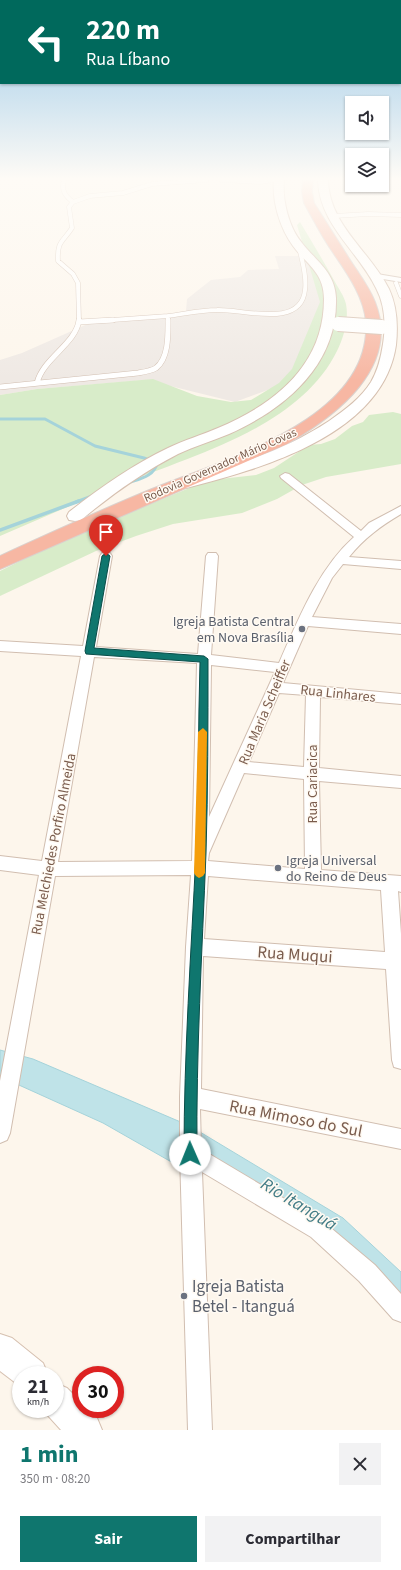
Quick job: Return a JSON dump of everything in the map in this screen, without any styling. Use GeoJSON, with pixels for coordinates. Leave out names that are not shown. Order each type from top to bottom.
{"type":"FeatureCollection","features":[{"type":"Feature","properties":{"kind":"highway"},"geometry":{"type":"LineString","coordinates":[[323,247],[327,254]]}},
{"type":"Feature","properties":{"kind":"highway","name":"Rodovia Governador Mário Covas"},"geometry":{"type":"LineString","coordinates":[[0,563],[174,486],[260,450],[300,430],[334,405],[358,381],[371,349],[373,331],[371,312],[342,247]]}},
{"type":"Feature","properties":{"kind":"highway"},"geometry":{"type":"LineString","coordinates":[[342,279],[354,300],[359,317],[360,335],[357,348]]}},
{"type":"Feature","properties":{"kind":"highway","name":"Rodovia Governador Mário Covas"},"geometry":{"type":"LineString","coordinates":[[0,549],[273,433],[285,427],[316,405],[337,383]]}},
{"type":"Feature","properties":{"kind":"street","name":"Rodovia Governador Mário Covas"},"geometry":{"type":"LineString","coordinates":[[75,516],[114,485],[150,463],[175,450],[224,430],[276,403],[305,376],[318,356],[333,324],[330,297],[322,272],[307,253],[299,247]]}},
{"type":"Feature","properties":{"kind":"street"},"geometry":{"type":"LineString","coordinates":[[174,486],[242,469],[272,458],[302,444],[346,417],[367,397],[380,378],[385,367],[388,353],[388,301],[374,275],[352,247]]}},
{"type":"Feature","properties":{"kind":"street"},"geometry":{"type":"LineString","coordinates":[[374,275],[399,282]]}},
{"type":"Feature","properties":{"kind":"street"},"geometry":{"type":"LineString","coordinates":[[383,290],[399,282]]}},
{"type":"Feature","properties":{"kind":"street"},"geometry":{"type":"LineString","coordinates":[[333,324],[387,327]]}},
{"type":"Feature","properties":{"kind":"street"},"geometry":{"type":"LineString","coordinates":[[285,476],[361,537]]}},
{"type":"Feature","properties":{"kind":"street","name":"Rua Maria Scheiffer"},"geometry":{"type":"LineString","coordinates":[[200,861],[282,668],[327,576],[361,537],[399,511]]}},
{"type":"Feature","properties":{"kind":"street","name":"Rua Melchiedes Porfiro Almeida"},"geometry":{"type":"LineString","coordinates":[[0,1133],[106,556]]}},
{"type":"Feature","properties":{"kind":"street"},"geometry":{"type":"LineString","coordinates":[[200,1430],[190,1154],[190,1097],[195,947],[200,861],[204,659],[212,556]]}},
{"type":"Feature","properties":{"kind":"street"},"geometry":{"type":"LineString","coordinates":[[340,560],[401,565]]}},
{"type":"Feature","properties":{"kind":"street"},"geometry":{"type":"LineString","coordinates":[[304,621],[401,629]]}},
{"type":"Feature","properties":{"kind":"street"},"geometry":{"type":"LineString","coordinates":[[0,646],[204,659],[282,668]]}},
{"type":"Feature","properties":{"kind":"street","name":"Rua Linhares"},"geometry":{"type":"LineString","coordinates":[[275,687],[313,692],[401,699]]}},
{"type":"Feature","properties":{"kind":"street","name":"Rua Cariacica"},"geometry":{"type":"LineString","coordinates":[[313,692],[311,774],[313,876]]}},
{"type":"Feature","properties":{"kind":"street"},"geometry":{"type":"LineString","coordinates":[[240,767],[401,782]]}},
{"type":"Feature","properties":{"kind":"street"},"geometry":{"type":"LineString","coordinates":[[0,863],[48,868],[200,861],[313,876],[395,883],[394,961],[399,995],[401,1060]]}},
{"type":"Feature","properties":{"kind":"street","name":"Rua Muqui"},"geometry":{"type":"LineString","coordinates":[[195,947],[394,961]]}},
{"type":"Feature","properties":{"kind":"street","name":"Rua Mimoso do Sul"},"geometry":{"type":"LineString","coordinates":[[190,1097],[401,1139]]}},
{"type":"Feature","properties":{"kind":"street"},"geometry":{"type":"LineString","coordinates":[[190,1154],[318,1230],[367,1273],[401,1311]]}},
{"type":"Feature","properties":{"kind":"street"},"geometry":{"type":"LineString","coordinates":[[0,1350],[20,1366]]}},
{"type":"Feature","properties":{"kind":"street"},"geometry":{"type":"LineString","coordinates":[[64,1409],[85,1430]]}},
{"type":"Feature","properties":{"kind":"lane"},"geometry":{"type":"LineString","coordinates":[[37,383],[39,375],[72,336],[79,322],[78,283],[72,274],[58,261],[56,247]]}},
{"type":"Feature","properties":{"kind":"lane"},"geometry":{"type":"LineString","coordinates":[[79,322],[168,316],[217,310],[277,315],[285,314],[294,310],[302,303],[306,293],[306,279],[299,247]]}},
{"type":"Feature","properties":{"kind":"lane"},"geometry":{"type":"LineString","coordinates":[[399,282],[401,296]]}},
{"type":"Feature","properties":{"kind":"lane"},"geometry":{"type":"LineString","coordinates":[[0,387],[138,373],[152,370],[159,366],[163,358],[168,328],[168,316]]}},
{"type":"Feature","properties":{"kind":"shaded area"},"geometry":{"type":"Polygon","coordinates":[[[275,256],[304,256],[324,289],[325,325],[287,383],[235,402],[146,380],[37,389],[0,395],[0,360],[22,353],[92,322],[146,319],[186,311],[187,299],[211,280],[240,277],[248,270],[279,269],[275,256]]]}},
{"type":"Feature","properties":{"kind":"green space"},"geometry":{"type":"Polygon","coordinates":[[[303,247],[314,247],[345,301],[347,316],[340,346],[320,378],[297,400],[271,419],[242,436],[211,450],[105,491],[0,536],[0,395],[37,389],[153,379],[197,396],[231,402],[251,400],[279,383],[292,369],[320,302],[303,247]]]}},
{"type":"Feature","properties":{"kind":"green space"},"geometry":{"type":"Polygon","coordinates":[[[393,412],[401,414],[401,464],[326,477],[302,485],[277,499],[242,513],[173,524],[136,536],[96,551],[0,596],[0,571],[61,541],[199,484],[220,479],[256,475],[274,468],[309,445],[321,444],[335,439],[352,426],[363,422],[369,415],[393,412]]]}},
{"type":"Feature","properties":{"kind":"water","name":"Rio Itanguá"},"geometry":{"type":"Polygon","coordinates":[[[0,1050],[33,1059],[190,1126],[343,1218],[401,1272],[401,1310],[357,1256],[203,1164],[175,1164],[103,1123],[10,1081],[0,1079],[0,1050]]]}},
{"type":"Feature","properties":{"kind":"waterway"},"geometry":{"type":"LineString","coordinates":[[0,419],[45,419],[95,446],[144,458],[157,463],[156,467],[150,474],[128,483]]}},
{"type":"Feature","properties":{"kind":"waterway"},"geometry":{"type":"LineString","coordinates":[[76,502],[92,496]]}},
{"type":"Feature","properties":{"kind":"waterway"},"geometry":{"type":"LineString","coordinates":[[0,530],[79,501]]}},
{"type":"Feature","properties":{"kind":"slow traffic"},"geometry":{"type":"LineString","coordinates":[[199,873],[201,853],[203,732]]}},
{"type":"Feature","properties":{"kind":"place","name":"Igreja Batista Central em Nova Brasília"},"geometry":{"type":"Point","coordinates":[302,629]}},
{"type":"Feature","properties":{"kind":"place","name":"Igreja Universal do Reino de Deus"},"geometry":{"type":"Point","coordinates":[278,868]}},
{"type":"Feature","properties":{"kind":"place","name":"Igreja Batista Betel - Itanguá"},"geometry":{"type":"Point","coordinates":[184,1296]}},
{"type":"Feature","properties":{"kind":"route"},"geometry":{"type":"LineString","coordinates":[[106,556],[89,651],[204,659],[201,853],[195,947],[190,1097],[190,1154]]}}]}
